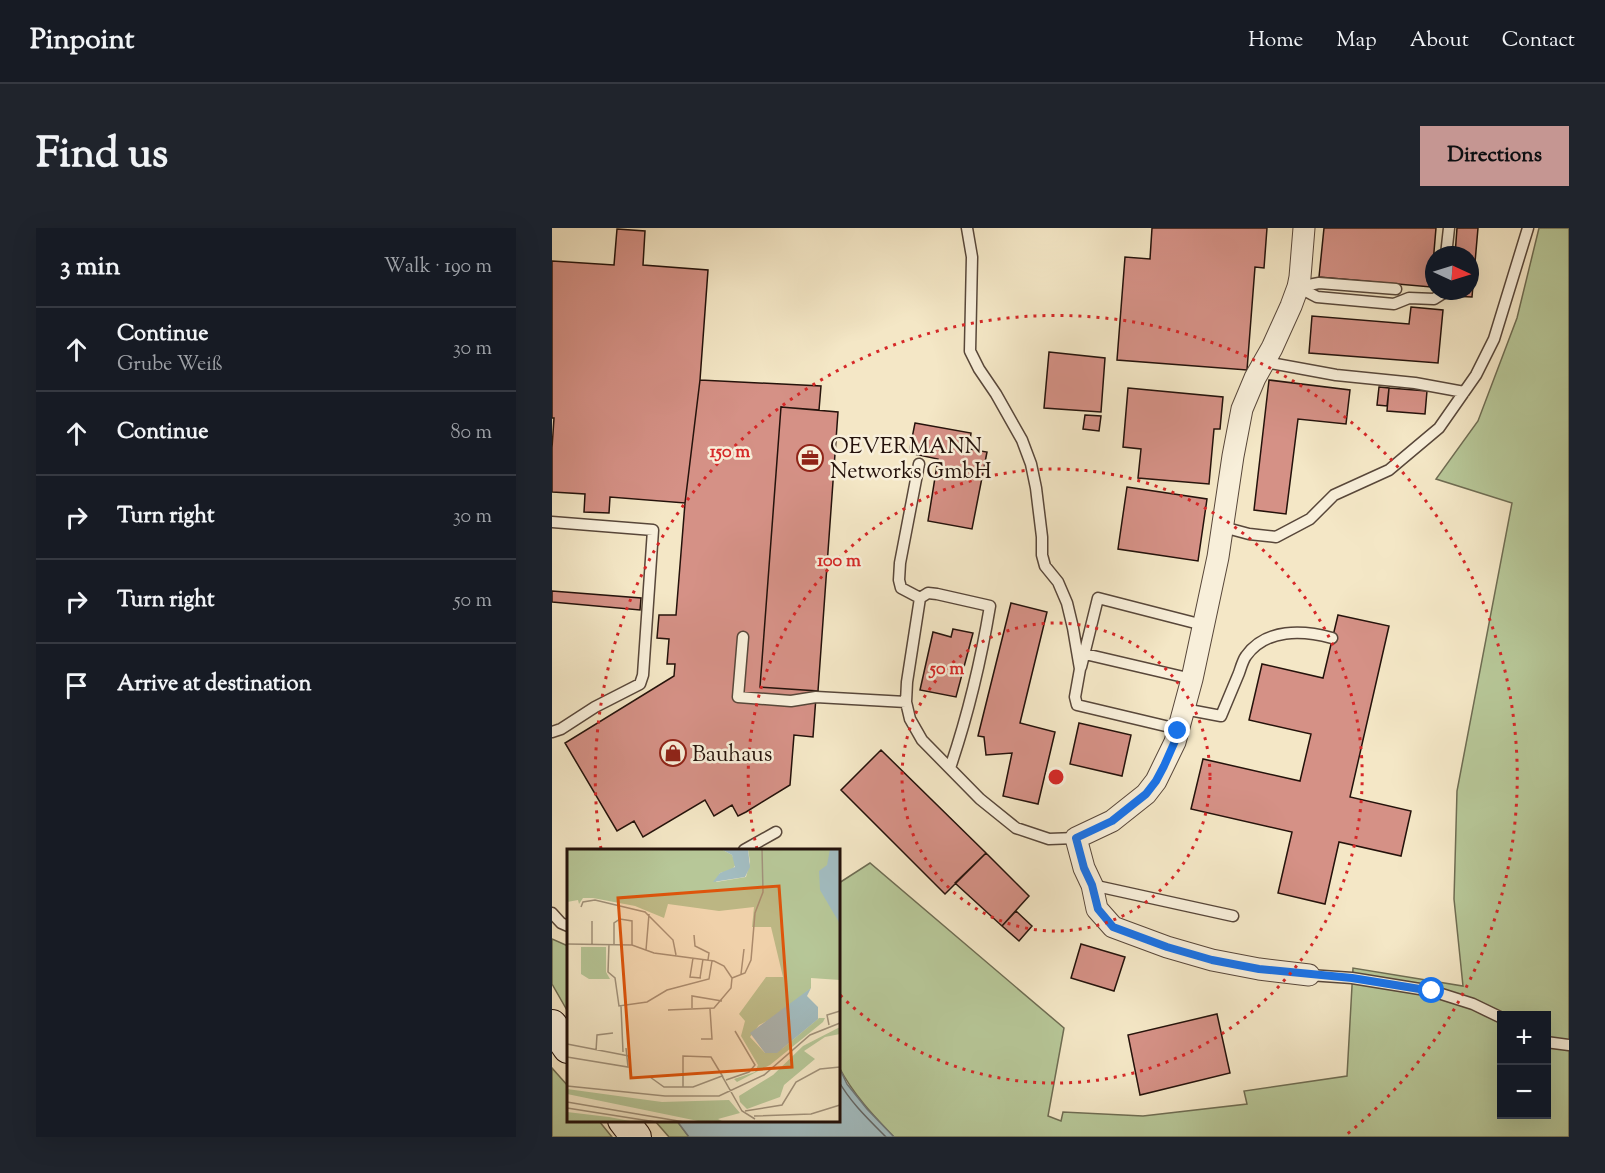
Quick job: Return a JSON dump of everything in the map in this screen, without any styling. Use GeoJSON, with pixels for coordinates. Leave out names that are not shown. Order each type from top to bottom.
{"type":"FeatureCollection","features":[{"type":"Feature","properties":{"kind":"main road"},"geometry":{"type":"LineString","coordinates":[[552,1025],[567,1047]]}},
{"type":"Feature","properties":{"kind":"main road"},"geometry":{"type":"LineString","coordinates":[[625,1122],[636,1137]]}},
{"type":"Feature","properties":{"kind":"street"},"geometry":{"type":"LineString","coordinates":[[1304,228],[1298,287],[1284,325],[1255,378],[1242,409],[1223,527],[1192,679],[1175,741],[1156,781],[1146,794],[1112,821],[1076,838],[1098,909],[1113,927],[1167,947],[1212,960],[1309,975]]}},
{"type":"Feature","properties":{"kind":"lane"},"geometry":{"type":"LineString","coordinates":[[967,228],[972,257],[970,351],[1022,440],[1031,464],[1042,537],[1042,555],[1045,566],[1058,582],[1067,603],[1080,669]]}},
{"type":"Feature","properties":{"kind":"lane"},"geometry":{"type":"LineString","coordinates":[[1447,246],[1449,228]]}},
{"type":"Feature","properties":{"kind":"lane"},"geometry":{"type":"LineString","coordinates":[[1223,527],[1249,534],[1276,537],[1311,519],[1334,495],[1389,470],[1439,428],[1476,375],[1494,339],[1528,228]]}},
{"type":"Feature","properties":{"kind":"lane"},"geometry":{"type":"LineString","coordinates":[[1298,287],[1319,283],[1396,289]]}},
{"type":"Feature","properties":{"kind":"lane"},"geometry":{"type":"LineString","coordinates":[[1298,287],[1317,297],[1394,304],[1410,298],[1425,299]]}},
{"type":"Feature","properties":{"kind":"lane"},"geometry":{"type":"LineString","coordinates":[[1265,362],[1336,375],[1415,383],[1464,392]]}},
{"type":"Feature","properties":{"kind":"lane"},"geometry":{"type":"LineString","coordinates":[[919,464],[899,580],[901,588],[920,598]]}},
{"type":"Feature","properties":{"kind":"lane"},"geometry":{"type":"LineString","coordinates":[[552,522],[653,530],[643,675],[640,684],[552,732]]}},
{"type":"Feature","properties":{"kind":"lane"},"geometry":{"type":"LineString","coordinates":[[950,768],[962,732],[986,633],[990,606],[928,593],[920,598],[906,702],[910,720],[921,740],[980,799],[1016,828],[1049,838],[1076,838]]}},
{"type":"Feature","properties":{"kind":"lane"},"geometry":{"type":"LineString","coordinates":[[1178,729],[1077,705],[1075,698],[1080,669],[1098,598],[1203,625]]}},
{"type":"Feature","properties":{"kind":"lane"},"geometry":{"type":"LineString","coordinates":[[1184,709],[1221,716],[1246,656],[1267,638],[1301,632],[1332,638]]}},
{"type":"Feature","properties":{"kind":"lane"},"geometry":{"type":"LineString","coordinates":[[743,637],[738,697],[791,700],[816,697],[906,702]]}},
{"type":"Feature","properties":{"kind":"lane"},"geometry":{"type":"LineString","coordinates":[[1085,654],[1192,679]]}},
{"type":"Feature","properties":{"kind":"lane"},"geometry":{"type":"LineString","coordinates":[[746,849],[776,832]]}},
{"type":"Feature","properties":{"kind":"lane"},"geometry":{"type":"LineString","coordinates":[[1092,885],[1233,916]]}},
{"type":"Feature","properties":{"kind":"lane"},"geometry":{"type":"LineString","coordinates":[[552,913],[567,925]]}},
{"type":"Feature","properties":{"kind":"lane"},"geometry":{"type":"LineString","coordinates":[[1309,975],[1352,978],[1432,991],[1473,1004],[1497,1016]]}},
{"type":"Feature","properties":{"kind":"lane"},"geometry":{"type":"LineString","coordinates":[[1551,1043],[1569,1045]]}},
{"type":"Feature","properties":{"kind":"green space"},"geometry":{"type":"Polygon","coordinates":[[[1539,228],[1569,228],[1569,1137],[894,1137],[857,1095],[840,1069],[840,882],[870,863],[1064,1028],[1048,1116],[1061,1121],[1063,1112],[1143,1116],[1247,1104],[1244,1091],[1347,1076],[1353,968],[1463,986],[1454,899],[1457,791],[1512,503],[1436,479],[1478,421],[1517,318],[1539,228]]]}},
{"type":"Feature","properties":{"kind":"green space"},"geometry":{"type":"Polygon","coordinates":[[[552,939],[567,946],[567,1010],[552,984],[552,939]]]}},
{"type":"Feature","properties":{"kind":"green space"},"geometry":{"type":"Polygon","coordinates":[[[552,1068],[567,1085],[567,1122],[600,1122],[612,1137],[552,1137],[552,1068]]]}},
{"type":"Feature","properties":{"kind":"green space"},"geometry":{"type":"Polygon","coordinates":[[[656,1122],[678,1122],[689,1137],[669,1137],[656,1122]]]}},
{"type":"Feature","properties":{"kind":"water"},"geometry":{"type":"Polygon","coordinates":[[[840,1069],[847,1084],[894,1137],[689,1137],[678,1122],[840,1122],[840,1069]]]}},
{"type":"Feature","properties":{"kind":"building"},"geometry":{"type":"Polygon","coordinates":[[[1152,228],[1267,228],[1264,268],[1255,267],[1247,370],[1117,360],[1125,257],[1150,259],[1152,228]]]}},
{"type":"Feature","properties":{"kind":"building"},"geometry":{"type":"Polygon","coordinates":[[[1324,228],[1436,228],[1434,246],[1425,246],[1425,286],[1319,277],[1324,228]]]}},
{"type":"Feature","properties":{"kind":"building"},"geometry":{"type":"Polygon","coordinates":[[[1457,228],[1478,228],[1476,246],[1456,246],[1457,228]]]}},
{"type":"Feature","properties":{"kind":"building"},"geometry":{"type":"Polygon","coordinates":[[[617,229],[645,231],[643,265],[708,270],[700,380],[685,503],[610,497],[609,513],[584,512],[585,494],[552,492],[554,418],[552,418],[552,261],[614,265],[617,229]]]}},
{"type":"Feature","properties":{"kind":"building"},"geometry":{"type":"Polygon","coordinates":[[[1411,307],[1443,310],[1438,363],[1309,353],[1312,316],[1409,324],[1411,307]]]}},
{"type":"Feature","properties":{"kind":"building"},"geometry":{"type":"Polygon","coordinates":[[[1049,352],[1105,358],[1101,412],[1044,408],[1049,352]]]}},
{"type":"Feature","properties":{"kind":"building"},"geometry":{"type":"Polygon","coordinates":[[[700,380],[821,386],[819,410],[781,407],[760,687],[818,691],[813,737],[794,735],[790,785],[746,812],[738,816],[732,805],[714,816],[705,800],[643,837],[634,821],[617,831],[565,743],[674,676],[675,664],[667,664],[669,639],[657,638],[659,615],[676,615],[685,503],[700,380]]]}},
{"type":"Feature","properties":{"kind":"building"},"geometry":{"type":"Polygon","coordinates":[[[1269,380],[1350,390],[1346,424],[1298,419],[1286,514],[1254,510],[1269,380]]]}},
{"type":"Feature","properties":{"kind":"building"},"geometry":{"type":"Polygon","coordinates":[[[1379,387],[1389,388],[1387,406],[1377,405],[1379,387]]]}},
{"type":"Feature","properties":{"kind":"building"},"geometry":{"type":"Polygon","coordinates":[[[1128,388],[1223,397],[1220,429],[1214,429],[1209,484],[1138,478],[1141,449],[1123,447],[1128,388]]]}},
{"type":"Feature","properties":{"kind":"building"},"geometry":{"type":"Polygon","coordinates":[[[1389,388],[1427,391],[1425,414],[1387,411],[1389,388]]]}},
{"type":"Feature","properties":{"kind":"building"},"geometry":{"type":"Polygon","coordinates":[[[781,407],[838,412],[818,691],[760,687],[781,407]]]}},
{"type":"Feature","properties":{"kind":"building"},"geometry":{"type":"Polygon","coordinates":[[[1085,415],[1101,416],[1099,431],[1083,429],[1085,415]]]}},
{"type":"Feature","properties":{"kind":"building"},"geometry":{"type":"Polygon","coordinates":[[[915,423],[971,433],[969,449],[987,452],[972,529],[928,521],[938,459],[909,453],[915,423]]]}},
{"type":"Feature","properties":{"kind":"building"},"geometry":{"type":"Polygon","coordinates":[[[1127,487],[1207,499],[1198,561],[1118,549],[1127,487]]]}},
{"type":"Feature","properties":{"kind":"building"},"geometry":{"type":"Polygon","coordinates":[[[552,591],[641,598],[640,610],[552,602],[552,591]]]}},
{"type":"Feature","properties":{"kind":"building"},"geometry":{"type":"Polygon","coordinates":[[[1011,603],[1047,612],[1020,723],[1055,732],[1038,804],[1003,796],[1012,753],[986,755],[984,737],[978,736],[1011,603]]]}},
{"type":"Feature","properties":{"kind":"building"},"geometry":{"type":"Polygon","coordinates":[[[1338,615],[1389,626],[1350,797],[1411,811],[1401,856],[1339,842],[1325,904],[1278,893],[1292,832],[1191,809],[1203,759],[1300,781],[1311,734],[1249,720],[1262,664],[1323,678],[1338,615]]]}},
{"type":"Feature","properties":{"kind":"building"},"geometry":{"type":"Polygon","coordinates":[[[953,629],[973,633],[956,697],[920,690],[933,632],[951,637],[953,629]]]}},
{"type":"Feature","properties":{"kind":"building"},"geometry":{"type":"Polygon","coordinates":[[[1079,723],[1131,735],[1122,776],[1070,764],[1079,723]]]}},
{"type":"Feature","properties":{"kind":"building"},"geometry":{"type":"Polygon","coordinates":[[[881,750],[986,853],[945,894],[841,790],[881,750]]]}},
{"type":"Feature","properties":{"kind":"building"},"geometry":{"type":"Polygon","coordinates":[[[986,853],[1029,896],[1002,926],[955,883],[986,853]]]}},
{"type":"Feature","properties":{"kind":"building"},"geometry":{"type":"Polygon","coordinates":[[[1016,911],[1032,926],[1019,941],[1002,926],[1016,911]]]}},
{"type":"Feature","properties":{"kind":"building"},"geometry":{"type":"Polygon","coordinates":[[[1081,944],[1125,957],[1114,991],[1071,978],[1081,944]]]}},
{"type":"Feature","properties":{"kind":"building"},"geometry":{"type":"Polygon","coordinates":[[[1217,1014],[1230,1073],[1140,1095],[1128,1035],[1217,1014]]]}},
{"type":"Feature","properties":{"kind":"place","name":"OEVERMANN Networks GmbH"},"geometry":{"type":"Point","coordinates":[810,458]}},
{"type":"Feature","properties":{"kind":"place","name":"Bauhaus"},"geometry":{"type":"Point","coordinates":[673,753]}},
{"type":"Feature","properties":{"kind":"route"},"geometry":{"type":"LineString","coordinates":[[1178,731],[1164,766],[1146,794],[1112,821],[1076,838],[1098,909],[1113,927],[1167,947],[1212,960],[1259,969],[1352,978],[1432,991]]}}]}
